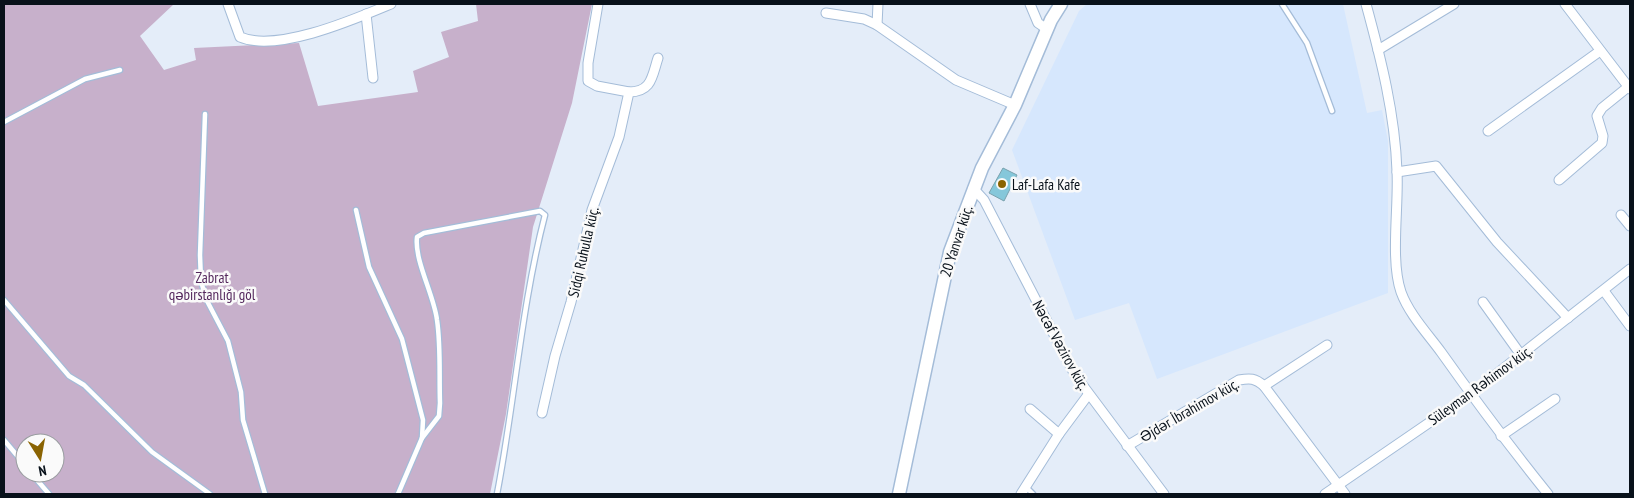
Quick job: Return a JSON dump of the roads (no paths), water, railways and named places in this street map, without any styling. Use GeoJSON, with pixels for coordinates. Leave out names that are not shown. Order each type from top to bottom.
{"type":"FeatureCollection","features":[{"type":"Feature","properties":{"kind":"street"},"geometry":{"type":"LineString","coordinates":[[228,4],[240,37],[250,41],[303,36],[391,4]]}},
{"type":"Feature","properties":{"kind":"street"},"geometry":{"type":"LineString","coordinates":[[598,4],[588,63],[588,81],[596,86],[640,92],[646,88],[658,58]]}},
{"type":"Feature","properties":{"kind":"street"},"geometry":{"type":"LineString","coordinates":[[877,25],[878,4]]}},
{"type":"Feature","properties":{"kind":"street"},"geometry":{"type":"LineString","coordinates":[[1030,4],[1038,23],[1047,29]]}},
{"type":"Feature","properties":{"kind":"street","name":"20 Yanvar küç."},"geometry":{"type":"LineString","coordinates":[[899,494],[944,275],[973,188],[1015,105],[1047,29],[1061,4]]}},
{"type":"Feature","properties":{"kind":"street"},"geometry":{"type":"LineString","coordinates":[[1366,4],[1390,104],[1397,172],[1397,273],[1401,291],[1411,310],[1501,436],[1548,494]]}},
{"type":"Feature","properties":{"kind":"street"},"geometry":{"type":"LineString","coordinates":[[1378,50],[1454,4]]}},
{"type":"Feature","properties":{"kind":"street"},"geometry":{"type":"LineString","coordinates":[[1559,180],[1602,143],[1603,136],[1597,116],[1602,108],[1629,88],[1565,4]]}},
{"type":"Feature","properties":{"kind":"street"},"geometry":{"type":"LineString","coordinates":[[826,13],[864,19],[877,25],[956,80],[1015,105]]}},
{"type":"Feature","properties":{"kind":"street"},"geometry":{"type":"LineString","coordinates":[[366,14],[373,78]]}},
{"type":"Feature","properties":{"kind":"street"},"geometry":{"type":"LineString","coordinates":[[1488,131],[1600,51]]}},
{"type":"Feature","properties":{"kind":"street","name":"Sidqi Ruhulla küç."},"geometry":{"type":"LineString","coordinates":[[542,413],[555,356],[571,302],[592,210],[619,137],[629,92]]}},
{"type":"Feature","properties":{"kind":"street"},"geometry":{"type":"LineString","coordinates":[[1397,172],[1436,166],[1497,242],[1568,318]]}},
{"type":"Feature","properties":{"kind":"street","name":"Nəcəf Vəzirov küç."},"geometry":{"type":"LineString","coordinates":[[973,188],[984,200],[1075,375],[1088,395],[1164,494]]}},
{"type":"Feature","properties":{"kind":"street"},"geometry":{"type":"LineString","coordinates":[[1621,215],[1630,226]]}},
{"type":"Feature","properties":{"kind":"street","name":"Süleyman Rəhimov küç."},"geometry":{"type":"LineString","coordinates":[[1325,494],[1471,394],[1630,269]]}},
{"type":"Feature","properties":{"kind":"street"},"geometry":{"type":"LineString","coordinates":[[1604,291],[1630,326]]}},
{"type":"Feature","properties":{"kind":"street"},"geometry":{"type":"LineString","coordinates":[[1483,302],[1521,355]]}},
{"type":"Feature","properties":{"kind":"street"},"geometry":{"type":"LineString","coordinates":[[1264,386],[1328,345]]}},
{"type":"Feature","properties":{"kind":"street","name":"Əjdər İbrahimov küç."},"geometry":{"type":"LineString","coordinates":[[1127,446],[1239,380],[1248,378],[1257,380],[1264,386],[1344,494]]}},
{"type":"Feature","properties":{"kind":"street"},"geometry":{"type":"LineString","coordinates":[[1024,491],[1059,434],[1088,395]]}},
{"type":"Feature","properties":{"kind":"street"},"geometry":{"type":"LineString","coordinates":[[1501,436],[1555,399]]}},
{"type":"Feature","properties":{"kind":"street"},"geometry":{"type":"LineString","coordinates":[[1030,409],[1059,434]]}},
{"type":"Feature","properties":{"kind":"lane"},"geometry":{"type":"LineString","coordinates":[[1282,4],[1307,43],[1332,111]]}},
{"type":"Feature","properties":{"kind":"lane"},"geometry":{"type":"LineString","coordinates":[[4,122],[85,79],[120,70]]}},
{"type":"Feature","properties":{"kind":"lane"},"geometry":{"type":"LineString","coordinates":[[204,114],[201,281],[206,299],[228,341],[241,392],[244,420],[265,494]]}},
{"type":"Feature","properties":{"kind":"lane"},"geometry":{"type":"LineString","coordinates":[[356,210],[369,267],[402,339],[423,420],[422,438]]}},
{"type":"Feature","properties":{"kind":"lane"},"geometry":{"type":"LineString","coordinates":[[398,494],[422,438],[439,416],[440,403],[437,321],[430,288],[416,248],[417,237],[424,233],[540,211],[545,215],[526,296],[511,410],[497,494]]}},
{"type":"Feature","properties":{"kind":"lane"},"geometry":{"type":"LineString","coordinates":[[4,300],[68,376],[84,386],[152,452],[210,494]]}},
{"type":"Feature","properties":{"kind":"lane"},"geometry":{"type":"LineString","coordinates":[[4,440],[15,453]]}},
{"type":"Feature","properties":{"kind":"lane"},"geometry":{"type":"LineString","coordinates":[[40,483],[49,494]]}},
{"type":"Feature","properties":{"kind":"lane"},"geometry":{"type":"LineString","coordinates":[[1024,491],[1033,494]]}},
{"type":"Feature","properties":{"kind":"place","name":"Laf-Lafa Kafe"},"geometry":{"type":"Point","coordinates":[1002,184]}},
{"type":"Feature","properties":{"kind":"park label","name":"Zabrat qəbirstanlığı göl"},"geometry":{"type":"Point","coordinates":[212,286]}}]}
